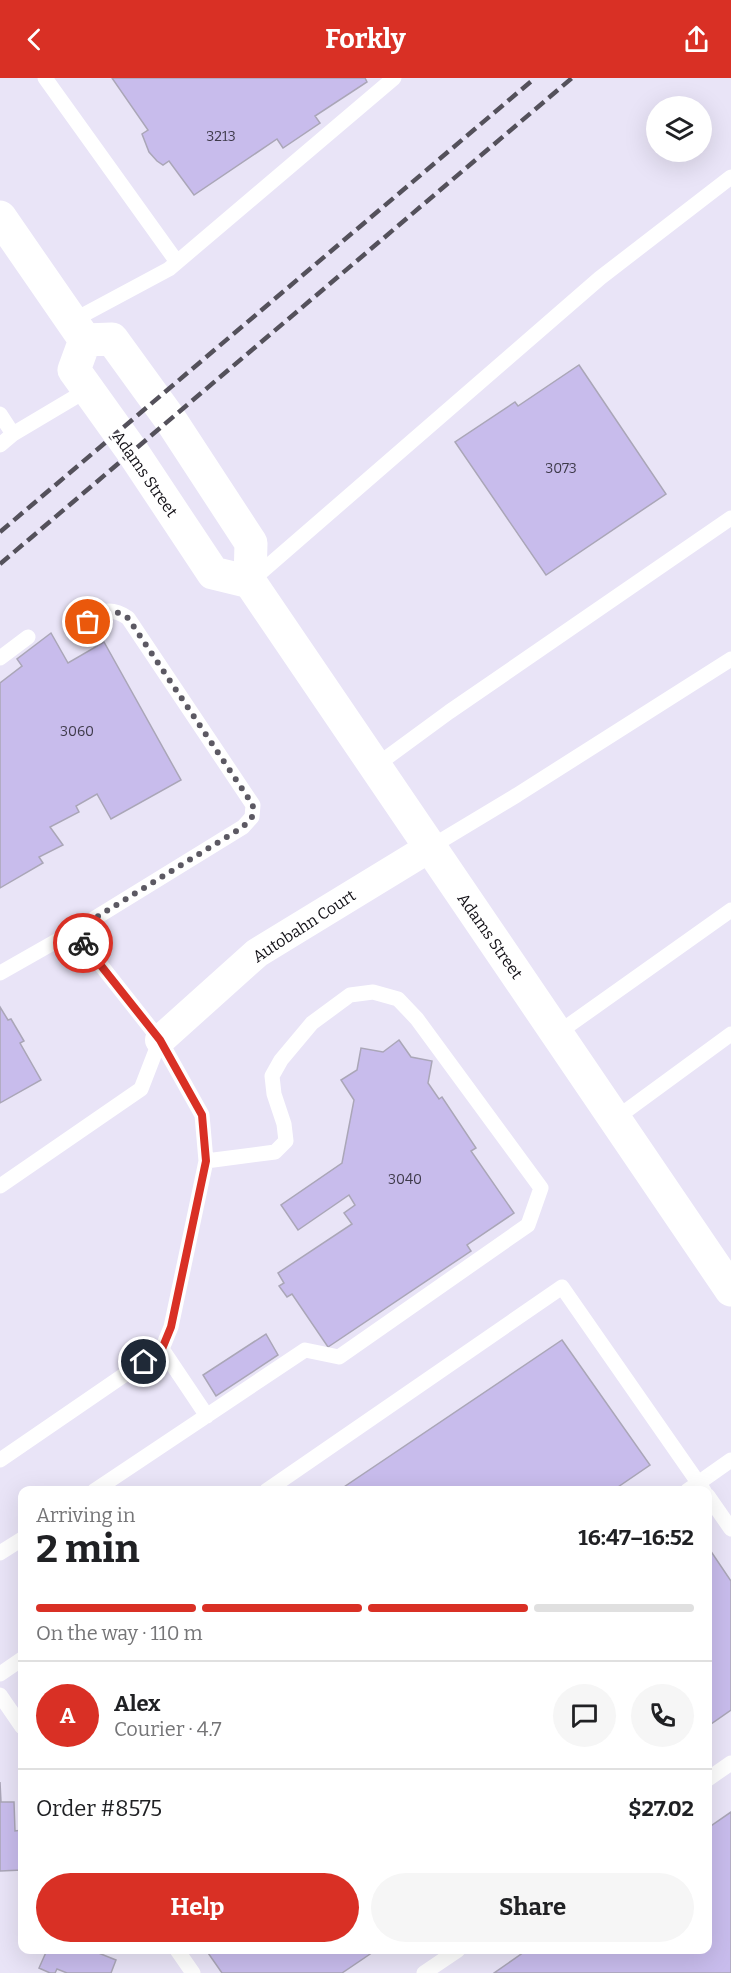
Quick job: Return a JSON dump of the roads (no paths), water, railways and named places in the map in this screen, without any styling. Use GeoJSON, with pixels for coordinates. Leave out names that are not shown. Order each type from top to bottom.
{"type":"FeatureCollection","features":[{"type":"Feature","properties":{"kind":"main road"},"geometry":{"type":"LineString","coordinates":[[4,230],[79,330],[112,339],[170,419],[251,543],[250,582]]}},
{"type":"Feature","properties":{"kind":"main road","name":"Adams Street"},"geometry":{"type":"LineString","coordinates":[[79,330],[74,370],[87,390],[132,451],[213,573],[250,582],[731,1290]]}},
{"type":"Feature","properties":{"kind":"street","name":"Autobahn Court"},"geometry":{"type":"LineString","coordinates":[[160,1040],[257,953],[429,848]]}},
{"type":"Feature","properties":{"kind":"lane"},"geometry":{"type":"LineString","coordinates":[[45,78],[177,262]]}},
{"type":"Feature","properties":{"kind":"lane"},"geometry":{"type":"LineString","coordinates":[[79,330],[169,269],[394,78]]}},
{"type":"Feature","properties":{"kind":"lane"},"geometry":{"type":"LineString","coordinates":[[250,582],[600,278],[731,177]]}},
{"type":"Feature","properties":{"kind":"lane"},"geometry":{"type":"LineString","coordinates":[[0,445],[14,434],[87,390]]}},
{"type":"Feature","properties":{"kind":"lane"},"geometry":{"type":"LineString","coordinates":[[0,414],[14,434]]}},
{"type":"Feature","properties":{"kind":"lane"},"geometry":{"type":"LineString","coordinates":[[374,767],[449,712],[731,518]]}},
{"type":"Feature","properties":{"kind":"lane"},"geometry":{"type":"LineString","coordinates":[[0,973],[74,931],[243,827],[252,817],[253,805],[128,618],[117,611],[105,611],[94,615],[88,622]]}},
{"type":"Feature","properties":{"kind":"lane"},"geometry":{"type":"LineString","coordinates":[[0,658],[28,637]]}},
{"type":"Feature","properties":{"kind":"lane"},"geometry":{"type":"LineString","coordinates":[[429,848],[731,659]]}},
{"type":"Feature","properties":{"kind":"lane"},"geometry":{"type":"LineString","coordinates":[[558,1033],[731,910]]}},
{"type":"Feature","properties":{"kind":"lane"},"geometry":{"type":"LineString","coordinates":[[0,1460],[162,1349],[171,1327],[206,1161],[202,1115],[160,1040],[74,931]]}},
{"type":"Feature","properties":{"kind":"lane"},"geometry":{"type":"LineString","coordinates":[[102,1486],[305,1350],[339,1357],[528,1225],[541,1188],[417,1018],[399,999],[373,992],[350,995],[312,1023],[281,1060],[272,1076],[273,1094],[284,1124],[286,1141],[275,1152],[206,1161]]}},
{"type":"Feature","properties":{"kind":"lane"},"geometry":{"type":"LineString","coordinates":[[615,1119],[731,1034]]}},
{"type":"Feature","properties":{"kind":"lane"},"geometry":{"type":"LineString","coordinates":[[0,1186],[141,1089],[160,1040]]}},
{"type":"Feature","properties":{"kind":"lane"},"geometry":{"type":"LineString","coordinates":[[273,1486],[562,1287],[695,1486]]}},
{"type":"Feature","properties":{"kind":"lane"},"geometry":{"type":"LineString","coordinates":[[162,1349],[207,1416]]}},
{"type":"Feature","properties":{"kind":"lane"},"geometry":{"type":"LineString","coordinates":[[698,1486],[731,1460]]}},
{"type":"Feature","properties":{"kind":"lane"},"geometry":{"type":"LineString","coordinates":[[712,1502],[731,1529]]}},
{"type":"Feature","properties":{"kind":"lane"},"geometry":{"type":"LineString","coordinates":[[0,1553],[18,1542]]}},
{"type":"Feature","properties":{"kind":"lane"},"geometry":{"type":"LineString","coordinates":[[0,1674],[18,1662]]}},
{"type":"Feature","properties":{"kind":"lane"},"geometry":{"type":"LineString","coordinates":[[0,1695],[18,1721]]}},
{"type":"Feature","properties":{"kind":"lane"},"geometry":{"type":"LineString","coordinates":[[712,1776],[731,1763]]}},
{"type":"Feature","properties":{"kind":"lane"},"geometry":{"type":"LineString","coordinates":[[180,1954],[193,1973]]}},
{"type":"Feature","properties":{"kind":"lane"},"geometry":{"type":"LineString","coordinates":[[424,1973],[452,1954]]}},
{"type":"Feature","properties":{"kind":"railway"},"geometry":{"type":"LineString","coordinates":[[0,532],[535,78]]}},
{"type":"Feature","properties":{"kind":"railway"},"geometry":{"type":"LineString","coordinates":[[0,564],[572,78]]}}]}
